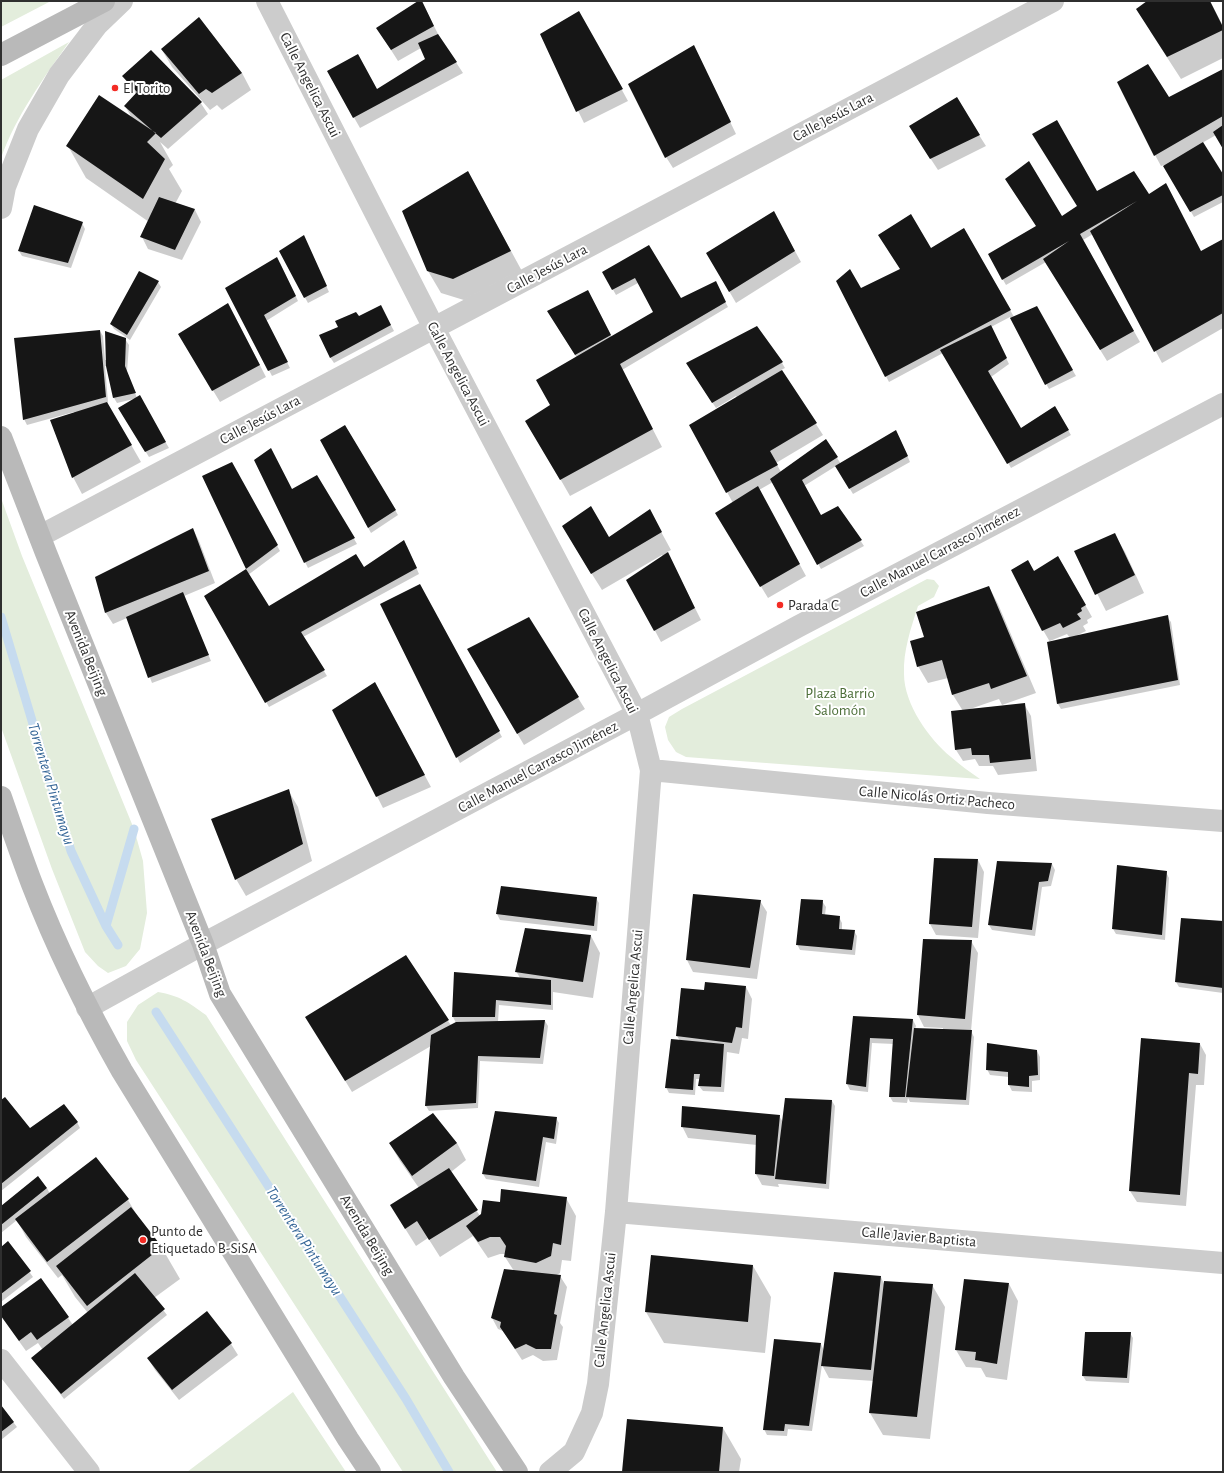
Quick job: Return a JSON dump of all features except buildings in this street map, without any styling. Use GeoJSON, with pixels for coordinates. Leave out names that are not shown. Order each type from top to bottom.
{"type":"FeatureCollection","features":[{"type":"Feature","properties":{"kind":"main road"},"geometry":{"type":"LineString","coordinates":[[1,55],[104,1]]}},
{"type":"Feature","properties":{"kind":"main road","name":"Avenida Beijing"},"geometry":{"type":"LineString","coordinates":[[1,437],[203,944],[220,994],[450,1371],[517,1472]]}},
{"type":"Feature","properties":{"kind":"main road"},"geometry":{"type":"LineString","coordinates":[[1,798],[32,884],[61,953],[87,1008],[122,1071],[344,1433],[370,1472]]}},
{"type":"Feature","properties":{"kind":"street"},"geometry":{"type":"LineString","coordinates":[[1,208],[5,187],[28,129],[59,75],[97,25],[122,1]]}},
{"type":"Feature","properties":{"kind":"street","name":"Calle Angelica Ascui"},"geometry":{"type":"LineString","coordinates":[[267,1],[434,328],[636,714],[651,770],[616,1212],[598,1384],[592,1414],[574,1452],[550,1472]]}},
{"type":"Feature","properties":{"kind":"street","name":"Calle Jesús Lara"},"geometry":{"type":"LineString","coordinates":[[40,536],[1053,1]]}},
{"type":"Feature","properties":{"kind":"street","name":"Calle Manuel Carrasco Jiménez"},"geometry":{"type":"LineString","coordinates":[[87,1008],[203,944],[806,622],[1223,404]]}},
{"type":"Feature","properties":{"kind":"street","name":"Calle Nicolás Ortiz Pacheco"},"geometry":{"type":"LineString","coordinates":[[651,770],[988,803],[1223,822]]}},
{"type":"Feature","properties":{"kind":"street","name":"Calle Javier Baptista"},"geometry":{"type":"LineString","coordinates":[[616,1212],[1223,1263]]}},
{"type":"Feature","properties":{"kind":"street"},"geometry":{"type":"LineString","coordinates":[[2,1363],[90,1472]]}},
{"type":"Feature","properties":{"kind":"green space"},"geometry":{"type":"Polygon","coordinates":[[[1,1],[51,1],[1,27],[1,1]]]}},
{"type":"Feature","properties":{"kind":"green space"},"geometry":{"type":"Polygon","coordinates":[[[69,42],[22,113],[7,142],[1,158],[1,80],[69,42]]]}},
{"type":"Feature","properties":{"kind":"green space"},"geometry":{"type":"Polygon","coordinates":[[[1,498],[22,556],[134,829],[143,861],[147,913],[140,949],[126,966],[108,973],[98,966],[85,952],[52,869],[1,727],[1,498]]]}},
{"type":"Feature","properties":{"kind":"green space","name":"Plaza Barrio Salomón"},"geometry":{"type":"Polygon","coordinates":[[[927,579],[934,580],[939,586],[934,597],[918,606],[910,631],[904,665],[905,685],[908,697],[919,720],[934,741],[954,760],[980,779],[686,757],[676,752],[668,740],[665,727],[669,717],[927,579]]]}},
{"type":"Feature","properties":{"kind":"green space"},"geometry":{"type":"Polygon","coordinates":[[[158,992],[172,995],[184,1000],[206,1015],[497,1472],[403,1472],[136,1060],[127,1041],[127,1022],[138,1005],[158,992]]]}},
{"type":"Feature","properties":{"kind":"green space"},"geometry":{"type":"Polygon","coordinates":[[[293,1392],[346,1472],[187,1472],[293,1392]]]}},
{"type":"Feature","properties":{"kind":"waterway","name":"Torrentera Pintumayu"},"geometry":{"type":"LineString","coordinates":[[1,617],[71,851],[106,926],[118,945]]}},
{"type":"Feature","properties":{"kind":"waterway"},"geometry":{"type":"LineString","coordinates":[[106,926],[134,829]]}},
{"type":"Feature","properties":{"kind":"waterway","name":"Torrentera Pintumayu"},"geometry":{"type":"LineString","coordinates":[[156,1012],[406,1399],[449,1472]]}},
{"type":"Feature","properties":{"kind":"place","name":"El Torito"},"geometry":{"type":"Point","coordinates":[115,88]}},
{"type":"Feature","properties":{"kind":"place","name":"Parada C"},"geometry":{"type":"Point","coordinates":[780,605]}},
{"type":"Feature","properties":{"kind":"place","name":"Punto de Etiquetado B-SiSA"},"geometry":{"type":"Point","coordinates":[143,1240]}}]}
